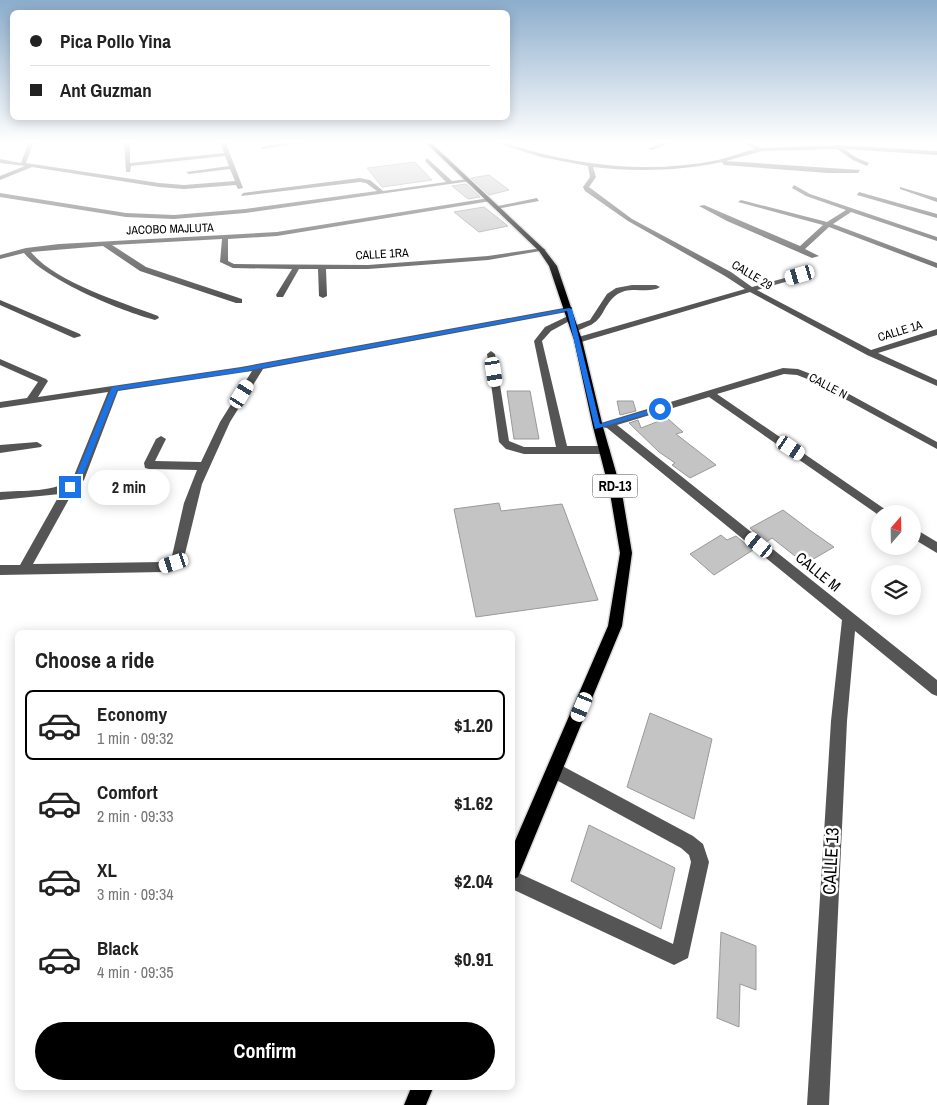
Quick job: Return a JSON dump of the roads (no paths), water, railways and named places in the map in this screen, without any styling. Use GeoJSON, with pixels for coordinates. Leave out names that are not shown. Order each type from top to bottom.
{"type":"FeatureCollection","features":[{"type":"Feature","properties":{"kind":"main road","name":"RD-13"},"geometry":{"type":"LineString","coordinates":[[481,193],[542,250],[553,266],[604,425],[605,450],[616,493],[626,553],[615,626],[515,864]]}},
{"type":"Feature","properties":{"kind":"main road"},"geometry":{"type":"LineString","coordinates":[[415,1105],[421,1090]]}},
{"type":"Feature","properties":{"kind":"street"},"geometry":{"type":"LineString","coordinates":[[245,211],[243,195],[262,193]]}},
{"type":"Feature","properties":{"kind":"street"},"geometry":{"type":"LineString","coordinates":[[0,194],[126,215],[174,217],[245,211],[385,193]]}},
{"type":"Feature","properties":{"kind":"street","name":"CALLE 29"},"geometry":{"type":"LineString","coordinates":[[589,193],[630,220],[728,274],[750,289],[870,353],[937,383]]}},
{"type":"Feature","properties":{"kind":"street"},"geometry":{"type":"LineString","coordinates":[[804,193],[937,239]]}},
{"type":"Feature","properties":{"kind":"street"},"geometry":{"type":"LineString","coordinates":[[915,193],[937,200]]}},
{"type":"Feature","properties":{"kind":"street"},"geometry":{"type":"LineString","coordinates":[[859,194],[937,216]]}},
{"type":"Feature","properties":{"kind":"street","name":"JACOBO MAJLUTA"},"geometry":{"type":"LineString","coordinates":[[0,256],[26,250],[104,243],[277,234],[493,203],[537,200]]}},
{"type":"Feature","properties":{"kind":"street"},"geometry":{"type":"LineString","coordinates":[[742,202],[828,224],[937,266]]}},
{"type":"Feature","properties":{"kind":"street"},"geometry":{"type":"LineString","coordinates":[[702,206],[728,220],[766,234],[815,256]]}},
{"type":"Feature","properties":{"kind":"street"},"geometry":{"type":"LineString","coordinates":[[801,249],[828,224],[850,210]]}},
{"type":"Feature","properties":{"kind":"street","name":"CALLE 1RA"},"geometry":{"type":"LineString","coordinates":[[225,238],[224,262],[233,266],[368,267],[479,259],[542,250]]}},
{"type":"Feature","properties":{"kind":"street"},"geometry":{"type":"LineString","coordinates":[[104,243],[143,269],[239,301]]}},
{"type":"Feature","properties":{"kind":"street"},"geometry":{"type":"LineString","coordinates":[[26,250],[29,256],[55,276],[155,318]]}},
{"type":"Feature","properties":{"kind":"street"},"geometry":{"type":"LineString","coordinates":[[280,295],[297,266]]}},
{"type":"Feature","properties":{"kind":"street"},"geometry":{"type":"LineString","coordinates":[[322,266],[323,296]]}},
{"type":"Feature","properties":{"kind":"street"},"geometry":{"type":"LineString","coordinates":[[0,406],[259,367],[573,324],[750,289],[800,275]]}},
{"type":"Feature","properties":{"kind":"street"},"geometry":{"type":"LineString","coordinates":[[562,450],[538,341],[542,333],[552,326],[593,322],[610,296],[619,290],[656,287]]}},
{"type":"Feature","properties":{"kind":"street"},"geometry":{"type":"LineString","coordinates":[[0,302],[78,336]]}},
{"type":"Feature","properties":{"kind":"street","name":"CALLE 1A"},"geometry":{"type":"LineString","coordinates":[[870,353],[937,332]]}},
{"type":"Feature","properties":{"kind":"street"},"geometry":{"type":"LineString","coordinates":[[491,354],[504,442],[510,447],[522,451],[605,450]]}},
{"type":"Feature","properties":{"kind":"street"},"geometry":{"type":"LineString","coordinates":[[0,362],[43,381],[30,401]]}},
{"type":"Feature","properties":{"kind":"street"},"geometry":{"type":"LineString","coordinates":[[0,570],[163,567],[174,563],[178,558],[182,545],[190,503],[204,466],[225,422],[259,367]]}},
{"type":"Feature","properties":{"kind":"street","name":"CALLE N"},"geometry":{"type":"LineString","coordinates":[[604,425],[783,371],[798,372],[813,378],[937,446]]}},
{"type":"Feature","properties":{"kind":"street"},"geometry":{"type":"LineString","coordinates":[[23,570],[70,487],[78,480],[114,389]]}},
{"type":"Feature","properties":{"kind":"street"},"geometry":{"type":"LineString","coordinates":[[711,394],[873,505]]}},
{"type":"Feature","properties":{"kind":"street","name":"CALLE M"},"geometry":{"type":"LineString","coordinates":[[604,425],[849,617],[937,689]]}},
{"type":"Feature","properties":{"kind":"street"},"geometry":{"type":"LineString","coordinates":[[161,439],[148,463],[149,465],[204,466]]}},
{"type":"Feature","properties":{"kind":"street"},"geometry":{"type":"LineString","coordinates":[[0,449],[38,445]]}},
{"type":"Feature","properties":{"kind":"street"},"geometry":{"type":"LineString","coordinates":[[0,496],[56,491],[70,487]]}},
{"type":"Feature","properties":{"kind":"street"},"geometry":{"type":"LineString","coordinates":[[921,538],[937,548]]}},
{"type":"Feature","properties":{"kind":"street","name":"CALLE 13"},"geometry":{"type":"LineString","coordinates":[[818,1105],[839,721],[849,617]]}},
{"type":"Feature","properties":{"kind":"street"},"geometry":{"type":"LineString","coordinates":[[515,880],[674,955],[681,950],[700,862],[697,850],[687,842],[555,770]]}}]}
